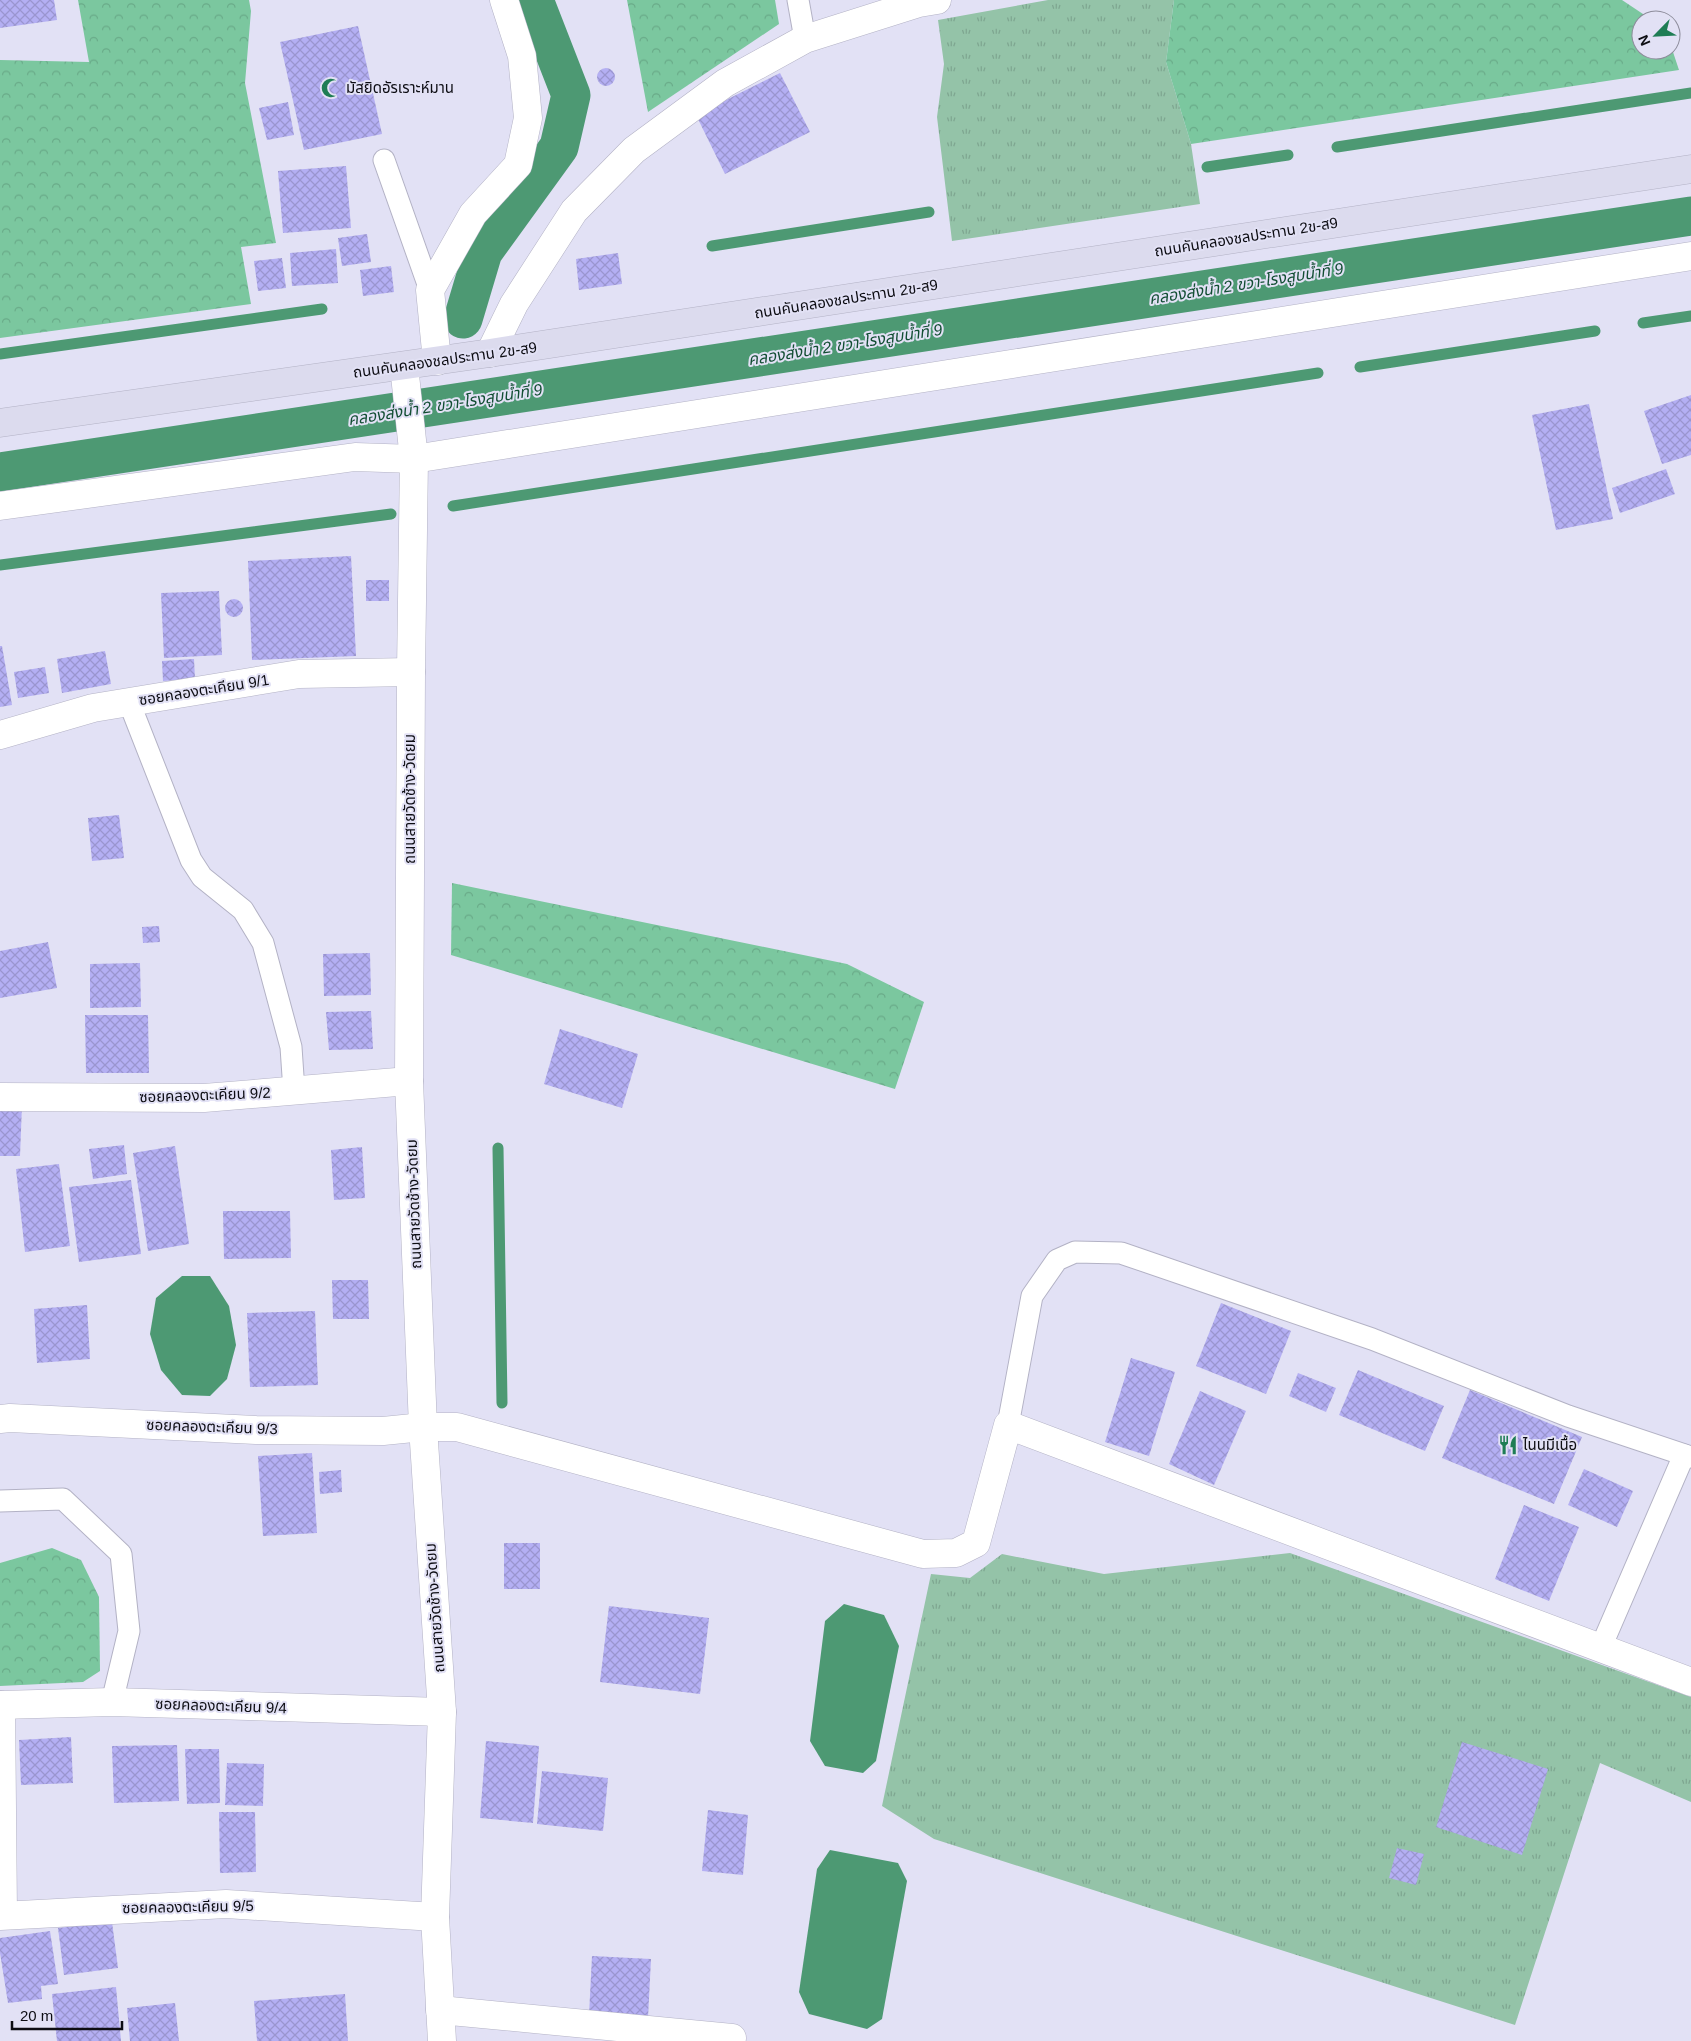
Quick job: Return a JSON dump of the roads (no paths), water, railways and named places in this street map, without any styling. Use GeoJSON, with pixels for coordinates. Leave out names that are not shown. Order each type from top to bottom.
{"type":"FeatureCollection","features":[{"type":"Feature","properties":{"kind":"street"},"geometry":{"type":"LineString","coordinates":[[437,361],[430,290],[473,214],[518,165],[528,118],[522,56],[504,0]]}},
{"type":"Feature","properties":{"kind":"street"},"geometry":{"type":"LineString","coordinates":[[490,354],[514,304],[574,211],[634,150],[725,83],[805,38],[919,3],[937,0]]}},
{"type":"Feature","properties":{"kind":"street","name":"ถนนคันคลองชลประทาน 2ข-ส9"},"geometry":{"type":"LineString","coordinates":[[0,423],[405,375],[437,361],[1691,169]]}},
{"type":"Feature","properties":{"kind":"street"},"geometry":{"type":"LineString","coordinates":[[0,506],[355,457],[1691,256]]}},
{"type":"Feature","properties":{"kind":"street","name":"ถนนสายวัดช้าง-วัดยม"},"geometry":{"type":"LineString","coordinates":[[405,375],[413,448],[409,1081],[423,1427],[442,1712],[435,1917],[442,2041]]}},
{"type":"Feature","properties":{"kind":"street","name":"ซอยคลองตะเคียน 9/1"},"geometry":{"type":"LineString","coordinates":[[0,735],[93,708],[299,674],[411,672]]}},
{"type":"Feature","properties":{"kind":"street","name":"ซอยคลองตะเคียน 9/2"},"geometry":{"type":"LineString","coordinates":[[0,1097],[204,1098],[409,1081]]}},
{"type":"Feature","properties":{"kind":"street","name":"ซอยคลองตะเคียน 9/3"},"geometry":{"type":"LineString","coordinates":[[0,1419],[256,1430],[383,1431],[423,1427],[457,1427],[923,1554],[956,1553],[976,1543],[1008,1425]]}},
{"type":"Feature","properties":{"kind":"street"},"geometry":{"type":"LineString","coordinates":[[1008,1425],[1691,1682]]}},
{"type":"Feature","properties":{"kind":"street","name":"ซอยคลองตะเคียน 9/4"},"geometry":{"type":"LineString","coordinates":[[1,1705],[112,1702],[442,1712]]}},
{"type":"Feature","properties":{"kind":"street"},"geometry":{"type":"LineString","coordinates":[[1,1705],[2,1915]]}},
{"type":"Feature","properties":{"kind":"street","name":"ซอยคลองตะเคียน 9/5"},"geometry":{"type":"LineString","coordinates":[[2,1915],[226,1904],[435,1917]]}},
{"type":"Feature","properties":{"kind":"street"},"geometry":{"type":"LineString","coordinates":[[440,2010],[732,2038]]}},
{"type":"Feature","properties":{"kind":"lane"},"geometry":{"type":"LineString","coordinates":[[798,0],[805,38]]}},
{"type":"Feature","properties":{"kind":"lane"},"geometry":{"type":"LineString","coordinates":[[384,160],[430,290]]}},
{"type":"Feature","properties":{"kind":"lane"},"geometry":{"type":"LineString","coordinates":[[129,702],[191,860],[202,877],[243,910],[262,943],[291,1047],[294,1091]]}},
{"type":"Feature","properties":{"kind":"lane"},"geometry":{"type":"LineString","coordinates":[[1008,1425],[1032,1296],[1057,1260],[1075,1252],[1121,1253],[1372,1339],[1568,1416],[1688,1456],[1600,1647]]}},
{"type":"Feature","properties":{"kind":"lane"},"geometry":{"type":"LineString","coordinates":[[0,1501],[62,1499],[120,1554],[129,1631],[112,1702]]}},
{"type":"Feature","properties":{"kind":"waterway"},"geometry":{"type":"LineString","coordinates":[[463,319],[483,252],[559,147],[571,95],[534,0]]}},
{"type":"Feature","properties":{"kind":"waterway"},"geometry":{"type":"LineString","coordinates":[[1337,147],[1691,93]]}},
{"type":"Feature","properties":{"kind":"waterway"},"geometry":{"type":"LineString","coordinates":[[1207,167],[1288,155]]}},
{"type":"Feature","properties":{"kind":"waterway"},"geometry":{"type":"LineString","coordinates":[[712,246],[929,212]]}},
{"type":"Feature","properties":{"kind":"waterway","name":"คลองส่งน้ำ 2 ขวา-โรงสูบน้ำที่ 9"},"geometry":{"type":"LineString","coordinates":[[0,472],[1691,216]]}},
{"type":"Feature","properties":{"kind":"waterway"},"geometry":{"type":"LineString","coordinates":[[0,354],[322,309]]}},
{"type":"Feature","properties":{"kind":"waterway"},"geometry":{"type":"LineString","coordinates":[[1643,323],[1691,316]]}},
{"type":"Feature","properties":{"kind":"waterway"},"geometry":{"type":"LineString","coordinates":[[1360,367],[1595,331]]}},
{"type":"Feature","properties":{"kind":"waterway"},"geometry":{"type":"LineString","coordinates":[[453,506],[1318,373]]}},
{"type":"Feature","properties":{"kind":"waterway"},"geometry":{"type":"LineString","coordinates":[[0,565],[391,514]]}},
{"type":"Feature","properties":{"kind":"waterway"},"geometry":{"type":"LineString","coordinates":[[498,1148],[502,1403]]}},
{"type":"Feature","properties":{"kind":"place","name":"มัสยิดอัรเราะห์มาน"},"geometry":{"type":"Point","coordinates":[331,88]}},
{"type":"Feature","properties":{"kind":"place","name":"ไนนมีเนื้อ"},"geometry":{"type":"Point","coordinates":[1508,1445]}}]}
